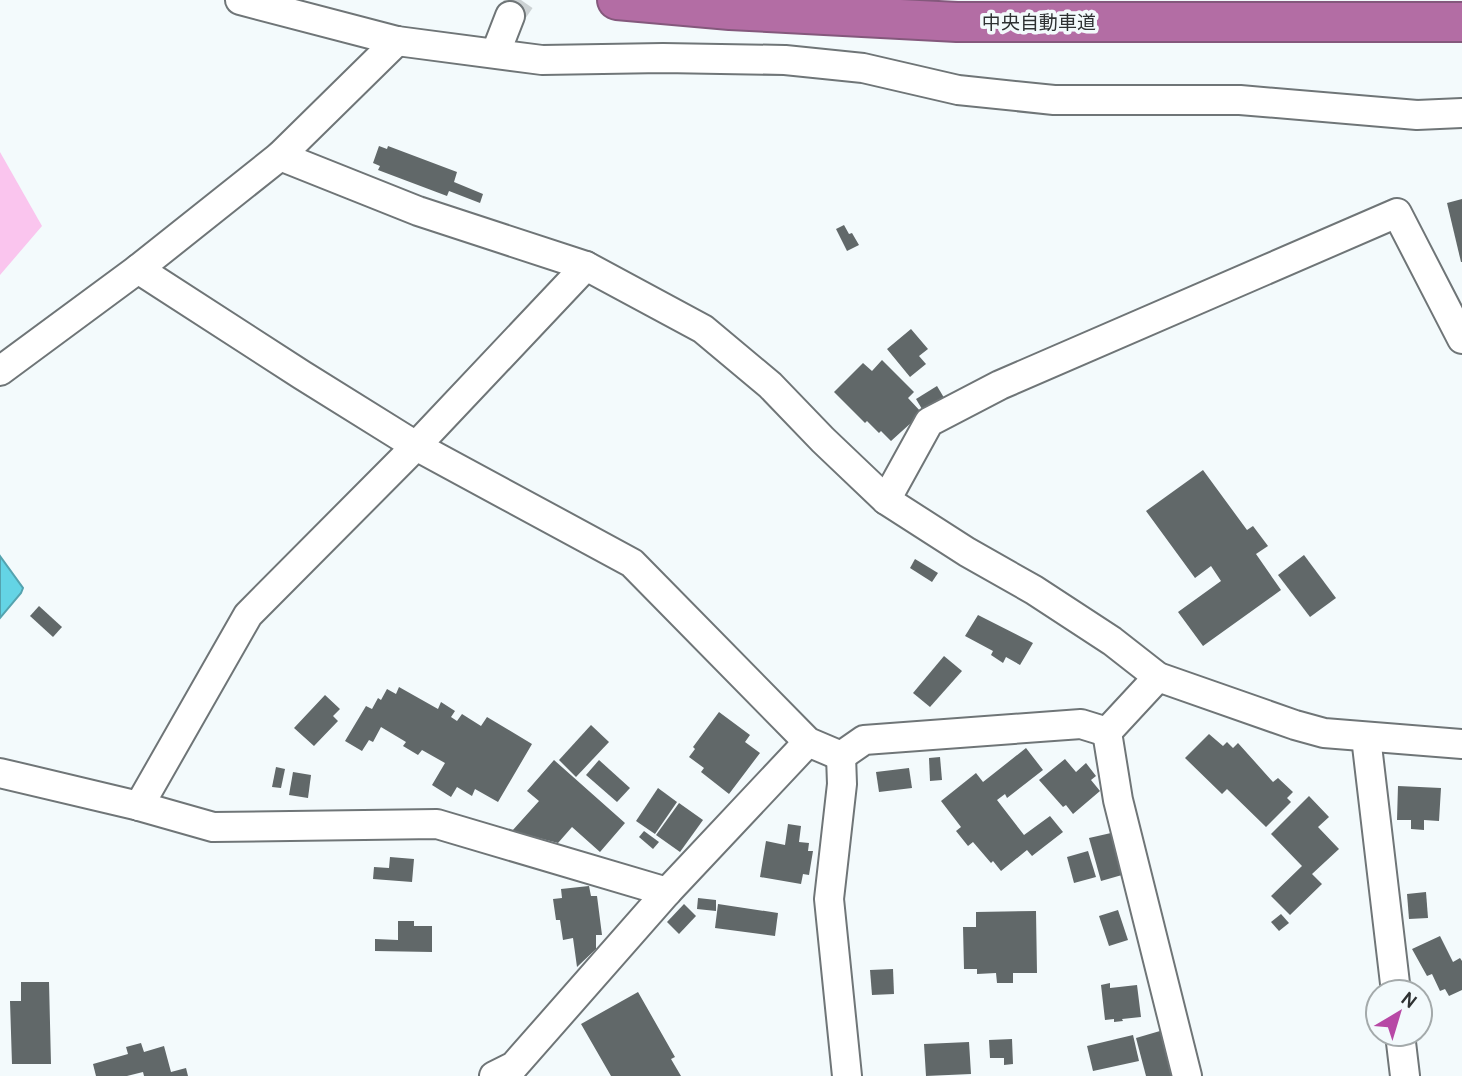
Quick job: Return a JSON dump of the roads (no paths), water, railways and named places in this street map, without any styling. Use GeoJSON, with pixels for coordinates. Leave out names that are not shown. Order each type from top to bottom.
{"type":"FeatureCollection","features":[{"type":"Feature","properties":{"kind":"highway","name":"中央自動車道"},"geometry":{"type":"LineString","coordinates":[[617,0],[730,10],[957,22],[1462,22]]}},
{"type":"Feature","properties":{"kind":"street"},"geometry":{"type":"LineString","coordinates":[[240,0],[397,41],[542,60],[785,60],[863,68],[958,90],[1054,100],[1240,100],[1417,115],[1462,113]]}},
{"type":"Feature","properties":{"kind":"street"},"geometry":{"type":"LineString","coordinates":[[496,52],[510,16]]}},
{"type":"Feature","properties":{"kind":"street"},"geometry":{"type":"LineString","coordinates":[[0,371],[138,269],[279,156],[397,41]]}},
{"type":"Feature","properties":{"kind":"street"},"geometry":{"type":"LineString","coordinates":[[279,156],[418,211],[586,266],[703,329],[770,385],[886,500],[967,552],[1034,590],[1112,641],[1158,677],[1324,733],[1462,744]]}},
{"type":"Feature","properties":{"kind":"street"},"geometry":{"type":"LineString","coordinates":[[886,500],[929,422],[1000,385],[1397,213],[1462,340]]}},
{"type":"Feature","properties":{"kind":"street"},"geometry":{"type":"LineString","coordinates":[[139,806],[248,615],[416,446],[586,266]]}},
{"type":"Feature","properties":{"kind":"street"},"geometry":{"type":"LineString","coordinates":[[138,269],[302,376],[416,446],[632,563],[808,742],[841,756]]}},
{"type":"Feature","properties":{"kind":"street"},"geometry":{"type":"LineString","coordinates":[[1107,732],[1158,677]]}},
{"type":"Feature","properties":{"kind":"street"},"geometry":{"type":"LineString","coordinates":[[841,756],[864,740],[1081,724],[1107,732]]}},
{"type":"Feature","properties":{"kind":"street"},"geometry":{"type":"LineString","coordinates":[[1107,732],[1118,800],[1187,1076]]}},
{"type":"Feature","properties":{"kind":"street"},"geometry":{"type":"LineString","coordinates":[[1366,737],[1393,978]]}},
{"type":"Feature","properties":{"kind":"street"},"geometry":{"type":"LineString","coordinates":[[495,1076],[514,1066],[667,892],[808,742]]}},
{"type":"Feature","properties":{"kind":"street"},"geometry":{"type":"LineString","coordinates":[[841,756],[842,784],[829,899],[847,1076]]}},
{"type":"Feature","properties":{"kind":"street"},"geometry":{"type":"LineString","coordinates":[[0,772],[213,827],[437,824],[667,892]]}},
{"type":"Feature","properties":{"kind":"street"},"geometry":{"type":"LineString","coordinates":[[1402,1048],[1405,1076]]}},
{"type":"Feature","properties":{"kind":"water"},"geometry":{"type":"Polygon","coordinates":[[[0,556],[23,588],[0,618],[0,556]]]}},
{"type":"Feature","properties":{"kind":"tunnel"},"geometry":{"type":"LineString","coordinates":[[510,16],[521,0]]}}]}
